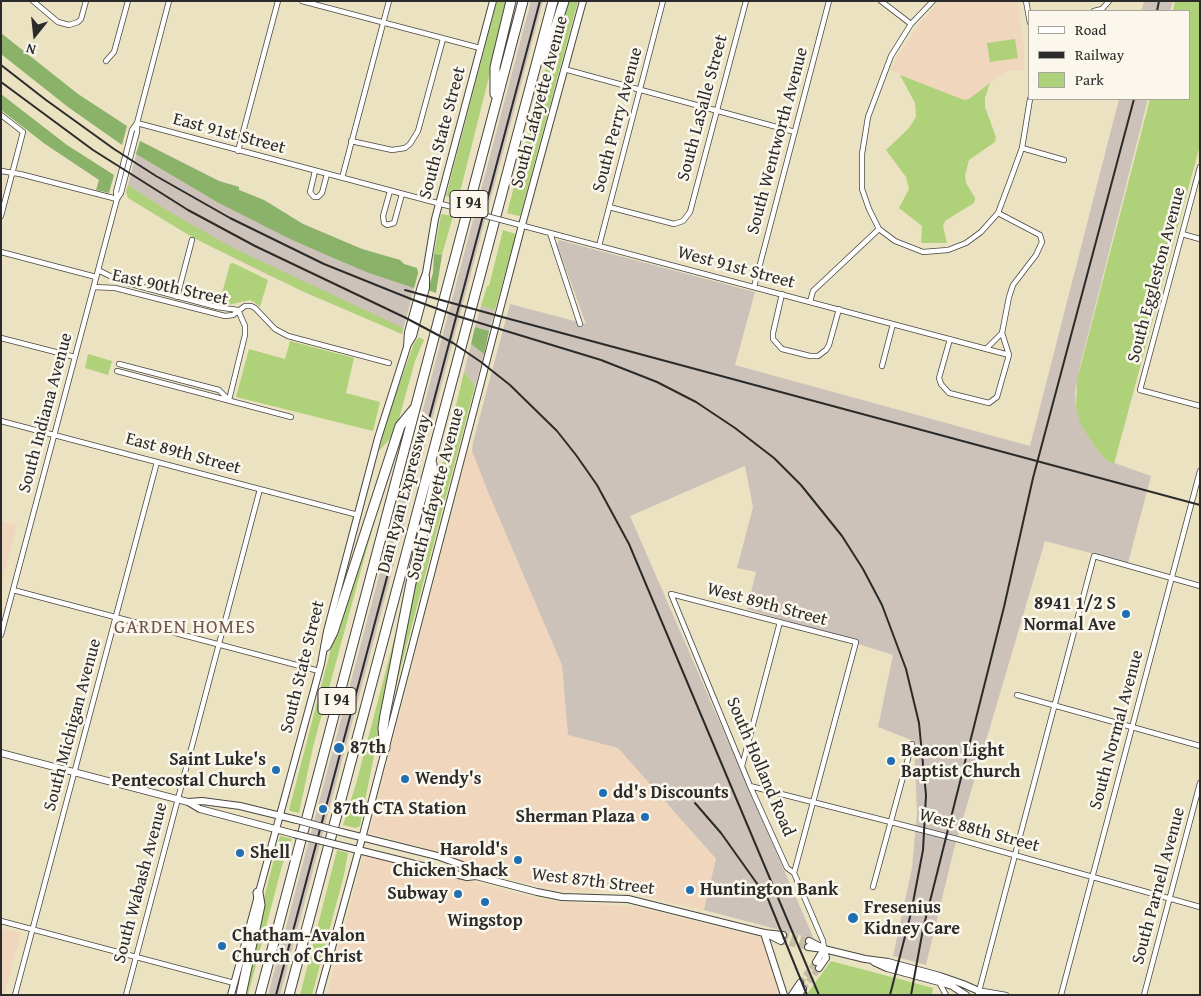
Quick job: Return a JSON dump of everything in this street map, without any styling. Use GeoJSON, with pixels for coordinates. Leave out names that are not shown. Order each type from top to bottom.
{"type":"FeatureCollection","features":[{"type":"Feature","properties":{"kind":"highway"},"geometry":{"type":"LineString","coordinates":[[496,104],[495,67],[511,1]]}},
{"type":"Feature","properties":{"kind":"highway","name":"Dan Ryan Expressway"},"geometry":{"type":"LineString","coordinates":[[260,995],[523,1]]}},
{"type":"Feature","properties":{"kind":"highway","name":"Dan Ryan Expressway"},"geometry":{"type":"LineString","coordinates":[[288,995],[553,1]]}},
{"type":"Feature","properties":{"kind":"highway"},"geometry":{"type":"LineString","coordinates":[[536,68],[552,38],[564,1]]}},
{"type":"Feature","properties":{"kind":"highway"},"geometry":{"type":"LineString","coordinates":[[326,646],[400,426],[416,407]]}},
{"type":"Feature","properties":{"kind":"highway"},"geometry":{"type":"LineString","coordinates":[[385,748],[383,728],[385,715],[411,583],[434,485],[431,458]]}},
{"type":"Feature","properties":{"kind":"highway"},"geometry":{"type":"LineString","coordinates":[[241,995],[260,905],[258,893]]}},
{"type":"Feature","properties":{"kind":"main road","name":"South State Street"},"geometry":{"type":"LineString","coordinates":[[231,995],[320,671],[326,646],[327,631],[386,410],[406,347],[413,336],[426,288],[426,273],[439,204],[493,1]]}},
{"type":"Feature","properties":{"kind":"main road","name":"South Lafayette Avenue"},"geometry":{"type":"LineString","coordinates":[[319,995],[583,1]]}},
{"type":"Feature","properties":{"kind":"main road"},"geometry":{"type":"LineString","coordinates":[[1,753],[188,802]]}},
{"type":"Feature","properties":{"kind":"main road","name":"West 87th Street"},"geometry":{"type":"LineString","coordinates":[[188,802],[202,801],[240,806],[297,820],[446,860],[464,866],[476,876]]}},
{"type":"Feature","properties":{"kind":"main road","name":"West 87th Street"},"geometry":{"type":"LineString","coordinates":[[188,802],[200,809],[358,851],[467,877],[476,876],[562,897],[640,901],[782,938]]}},
{"type":"Feature","properties":{"kind":"main road"},"geometry":{"type":"LineString","coordinates":[[764,933],[784,995]]}},
{"type":"Feature","properties":{"kind":"main road"},"geometry":{"type":"LineString","coordinates":[[809,944],[940,976],[988,995]]}},
{"type":"Feature","properties":{"kind":"main road"},"geometry":{"type":"LineString","coordinates":[[818,965],[824,949]]}},
{"type":"Feature","properties":{"kind":"main road"},"geometry":{"type":"LineString","coordinates":[[865,959],[887,968],[952,986],[966,995]]}},
{"type":"Feature","properties":{"kind":"main road"},"geometry":{"type":"LineString","coordinates":[[792,995],[801,986],[798,995]]}},
{"type":"Feature","properties":{"kind":"street"},"geometry":{"type":"LineString","coordinates":[[33,1],[64,25],[73,24],[81,18],[86,1]]}},
{"type":"Feature","properties":{"kind":"street"},"geometry":{"type":"LineString","coordinates":[[106,61],[114,52],[128,1]]}},
{"type":"Feature","properties":{"kind":"street","name":"South Indiana Avenue"},"geometry":{"type":"LineString","coordinates":[[1,635],[117,198],[121,193],[137,132],[136,124],[169,1]]}},
{"type":"Feature","properties":{"kind":"street"},"geometry":{"type":"LineString","coordinates":[[238,150],[278,1]]}},
{"type":"Feature","properties":{"kind":"street"},"geometry":{"type":"LineString","coordinates":[[302,1],[480,48]]}},
{"type":"Feature","properties":{"kind":"street"},"geometry":{"type":"LineString","coordinates":[[342,178],[389,1]]}},
{"type":"Feature","properties":{"kind":"street","name":"South Perry Avenue"},"geometry":{"type":"LineString","coordinates":[[599,246],[663,1]]}},
{"type":"Feature","properties":{"kind":"street","name":"South LaSalle Street"},"geometry":{"type":"LineString","coordinates":[[609,207],[669,224],[683,221],[690,212],[746,1]]}},
{"type":"Feature","properties":{"kind":"street","name":"South Wentworth Avenue"},"geometry":{"type":"LineString","coordinates":[[754,287],[829,1]]}},
{"type":"Feature","properties":{"kind":"street"},"geometry":{"type":"LineString","coordinates":[[881,1],[911,24]]}},
{"type":"Feature","properties":{"kind":"street"},"geometry":{"type":"LineString","coordinates":[[933,1],[911,24],[889,59],[868,117],[862,154],[862,189],[879,229],[895,241],[922,252],[948,250],[973,239],[998,213],[1022,148],[1030,100]]}},
{"type":"Feature","properties":{"kind":"street"},"geometry":{"type":"LineString","coordinates":[[1098,10],[1102,9],[1109,1]]}},
{"type":"Feature","properties":{"kind":"street"},"geometry":{"type":"LineString","coordinates":[[351,141],[392,150],[405,148],[410,144],[418,131],[443,38]]}},
{"type":"Feature","properties":{"kind":"street"},"geometry":{"type":"LineString","coordinates":[[564,69],[795,132]]}},
{"type":"Feature","properties":{"kind":"street"},"geometry":{"type":"LineString","coordinates":[[1,115],[23,132],[1,216]]}},
{"type":"Feature","properties":{"kind":"street","name":"East 91st Street"},"geometry":{"type":"LineString","coordinates":[[136,124],[456,208]]}},
{"type":"Feature","properties":{"kind":"street"},"geometry":{"type":"LineString","coordinates":[[1022,148],[1064,160]]}},
{"type":"Feature","properties":{"kind":"street","name":"South Eggleston Avenue"},"geometry":{"type":"LineString","coordinates":[[1200,167],[1140,390],[1200,406]]}},
{"type":"Feature","properties":{"kind":"street"},"geometry":{"type":"LineString","coordinates":[[1,171],[117,198]]}},
{"type":"Feature","properties":{"kind":"street"},"geometry":{"type":"LineString","coordinates":[[315,171],[310,192],[314,197],[322,192],[327,174]]}},
{"type":"Feature","properties":{"kind":"street"},"geometry":{"type":"LineString","coordinates":[[390,191],[383,216],[384,224],[387,225],[394,223],[402,194]]}},
{"type":"Feature","properties":{"kind":"street","name":"West 91st Street"},"geometry":{"type":"LineString","coordinates":[[456,208],[1009,355]]}},
{"type":"Feature","properties":{"kind":"street"},"geometry":{"type":"LineString","coordinates":[[950,339],[939,378],[941,384],[949,393],[989,403],[997,396],[1009,355],[1002,333],[1008,303],[1014,286],[1036,255],[1042,242],[1040,235],[998,213]]}},
{"type":"Feature","properties":{"kind":"street"},"geometry":{"type":"LineString","coordinates":[[810,302],[813,291],[879,229]]}},
{"type":"Feature","properties":{"kind":"street"},"geometry":{"type":"LineString","coordinates":[[550,233],[580,324]]}},
{"type":"Feature","properties":{"kind":"street"},"geometry":{"type":"LineString","coordinates":[[1182,234],[1200,239]]}},
{"type":"Feature","properties":{"kind":"street"},"geometry":{"type":"LineString","coordinates":[[176,304],[192,240]]}},
{"type":"Feature","properties":{"kind":"street","name":"East 90th Street"},"geometry":{"type":"LineString","coordinates":[[1,252],[96,277]]}},
{"type":"Feature","properties":{"kind":"street","name":"East 90th Street"},"geometry":{"type":"LineString","coordinates":[[98,270],[120,281],[217,307],[238,310]]}},
{"type":"Feature","properties":{"kind":"street","name":"East 90th Street"},"geometry":{"type":"LineString","coordinates":[[94,286],[115,288],[225,316],[233,315],[245,306],[251,306],[275,329],[288,336],[388,363]]}},
{"type":"Feature","properties":{"kind":"street"},"geometry":{"type":"LineString","coordinates":[[782,294],[772,334],[773,339],[782,349],[810,356],[818,356],[829,345],[839,310]]}},
{"type":"Feature","properties":{"kind":"street"},"geometry":{"type":"LineString","coordinates":[[229,400],[245,336],[245,326],[238,310]]}},
{"type":"Feature","properties":{"kind":"street"},"geometry":{"type":"LineString","coordinates":[[882,366],[893,324]]}},
{"type":"Feature","properties":{"kind":"street"},"geometry":{"type":"LineString","coordinates":[[986,349],[1002,333]]}},
{"type":"Feature","properties":{"kind":"street"},"geometry":{"type":"LineString","coordinates":[[1,338],[75,357]]}},
{"type":"Feature","properties":{"kind":"street"},"geometry":{"type":"LineString","coordinates":[[119,364],[219,390],[229,400]]}},
{"type":"Feature","properties":{"kind":"street"},"geometry":{"type":"LineString","coordinates":[[117,372],[291,417]]}},
{"type":"Feature","properties":{"kind":"street","name":"East 89th Street"},"geometry":{"type":"LineString","coordinates":[[1,421],[358,514]]}},
{"type":"Feature","properties":{"kind":"street","name":"South Michigan Avenue"},"geometry":{"type":"LineString","coordinates":[[16,995],[157,462]]}},
{"type":"Feature","properties":{"kind":"street","name":"South Normal Avenue"},"geometry":{"type":"LineString","coordinates":[[1061,995],[1200,472]]}},
{"type":"Feature","properties":{"kind":"street","name":"South Wabash Avenue"},"geometry":{"type":"LineString","coordinates":[[126,995],[260,489]]}},
{"type":"Feature","properties":{"kind":"street"},"geometry":{"type":"LineString","coordinates":[[1006,995],[978,992],[1094,556],[1200,586]]}},
{"type":"Feature","properties":{"kind":"street"},"geometry":{"type":"LineString","coordinates":[[13,590],[320,671]]}},
{"type":"Feature","properties":{"kind":"street","name":"West 89th Street"},"geometry":{"type":"LineString","coordinates":[[671,594],[856,642],[814,802]]}},
{"type":"Feature","properties":{"kind":"street","name":"South Holland Road"},"geometry":{"type":"LineString","coordinates":[[671,594],[750,786],[787,868],[794,873],[823,940],[824,949]]}},
{"type":"Feature","properties":{"kind":"street"},"geometry":{"type":"LineString","coordinates":[[742,767],[780,622]]}},
{"type":"Feature","properties":{"kind":"street"},"geometry":{"type":"LineString","coordinates":[[1017,695],[1200,746]]}},
{"type":"Feature","properties":{"kind":"street"},"geometry":{"type":"LineString","coordinates":[[873,887],[912,744]]}},
{"type":"Feature","properties":{"kind":"street","name":"South Parnell Avenue"},"geometry":{"type":"LineString","coordinates":[[1144,995],[1200,783]]}},
{"type":"Feature","properties":{"kind":"street","name":"West 88th Street"},"geometry":{"type":"LineString","coordinates":[[750,786],[1016,855],[1200,907]]}},
{"type":"Feature","properties":{"kind":"street"},"geometry":{"type":"LineString","coordinates":[[794,873],[814,802]]}},
{"type":"Feature","properties":{"kind":"street"},"geometry":{"type":"LineString","coordinates":[[1,920],[234,983]]}},
{"type":"Feature","properties":{"kind":"street"},"geometry":{"type":"LineString","coordinates":[[939,982],[946,995]]}},
{"type":"Feature","properties":{"kind":"shaded area"},"geometry":{"type":"Polygon","coordinates":[[[531,1],[543,1],[280,995],[268,995],[531,1]]]}},
{"type":"Feature","properties":{"kind":"shaded area"},"geometry":{"type":"Polygon","coordinates":[[[940,1],[1018,1],[1024,47],[1024,71],[1007,70],[969,99],[964,100],[890,70],[920,23],[940,1]]]}},
{"type":"Feature","properties":{"kind":"shaded area"},"geometry":{"type":"Polygon","coordinates":[[[1144,1],[1173,1],[1170,10],[1141,10],[1144,1]]]}},
{"type":"Feature","properties":{"kind":"shaded area"},"geometry":{"type":"Polygon","coordinates":[[[1119,100],[1148,100],[1075,392],[1076,408],[1106,460],[1151,476],[1128,563],[1045,541],[954,849],[926,965],[893,956],[912,868],[917,813],[914,741],[878,727],[893,655],[747,609],[756,572],[737,568],[753,507],[745,466],[630,516],[814,939],[704,910],[716,859],[618,748],[568,735],[562,665],[472,451],[510,304],[586,324],[557,245],[559,240],[755,292],[735,365],[1030,446],[1119,100]]]}},
{"type":"Feature","properties":{"kind":"shaded area"},"geometry":{"type":"Polygon","coordinates":[[[140,141],[219,181],[239,187],[239,190],[264,200],[303,224],[362,249],[400,260],[404,264],[417,268],[418,273],[402,334],[268,275],[194,238],[128,198],[126,192],[140,141]]]}},
{"type":"Feature","properties":{"kind":"shaded area"},"geometry":{"type":"Polygon","coordinates":[[[481,306],[495,310],[489,331],[475,327],[481,306]]]}},
{"type":"Feature","properties":{"kind":"shaded area"},"geometry":{"type":"Polygon","coordinates":[[[471,344],[484,354],[475,386],[464,372],[471,344]]]}},
{"type":"Feature","properties":{"kind":"shaded area"},"geometry":{"type":"Polygon","coordinates":[[[468,450],[472,451],[562,665],[568,735],[618,748],[716,860],[704,910],[621,891],[562,890],[504,878],[425,848],[369,833],[468,450]]]}},
{"type":"Feature","properties":{"kind":"shaded area"},"geometry":{"type":"Polygon","coordinates":[[[1,521],[17,525],[1,586],[1,521]]]}},
{"type":"Feature","properties":{"kind":"shaded area"},"geometry":{"type":"Polygon","coordinates":[[[363,855],[541,899],[636,907],[763,938],[783,995],[327,995],[363,855]]]}},
{"type":"Feature","properties":{"kind":"shaded area"},"geometry":{"type":"Polygon","coordinates":[[[1,928],[21,933],[4,995],[1,995],[1,928]]]}},
{"type":"Feature","properties":{"kind":"green space"},"geometry":{"type":"Polygon","coordinates":[[[497,1],[508,1],[458,200],[446,196],[497,1]]]}},
{"type":"Feature","properties":{"kind":"green space"},"geometry":{"type":"Polygon","coordinates":[[[568,1],[578,1],[520,216],[507,213],[545,71],[568,1]]]}},
{"type":"Feature","properties":{"kind":"green space"},"geometry":{"type":"Polygon","coordinates":[[[1175,1],[1200,1],[1200,145],[1114,464],[1106,460],[1081,425],[1076,408],[1077,380],[1150,100],[1191,100],[1191,10],[1173,10],[1175,1]]]}},
{"type":"Feature","properties":{"kind":"green space"},"geometry":{"type":"Polygon","coordinates":[[[1,33],[78,94],[127,126],[122,145],[68,107],[1,54],[1,33]]]}},
{"type":"Feature","properties":{"kind":"green space"},"geometry":{"type":"Polygon","coordinates":[[[1015,39],[1018,58],[990,62],[987,43],[1015,39]]]}},
{"type":"Feature","properties":{"kind":"green space"},"geometry":{"type":"Polygon","coordinates":[[[900,75],[964,100],[969,99],[990,83],[985,98],[985,107],[996,137],[995,142],[969,160],[965,175],[966,183],[975,198],[974,203],[945,221],[943,226],[947,243],[921,243],[922,226],[899,208],[909,189],[906,177],[886,150],[909,128],[916,117],[915,103],[900,75]]]}},
{"type":"Feature","properties":{"kind":"green space"},"geometry":{"type":"Polygon","coordinates":[[[1,94],[67,145],[114,175],[109,193],[96,190],[99,180],[45,144],[1,110],[1,94]]]}},
{"type":"Feature","properties":{"kind":"green space"},"geometry":{"type":"Polygon","coordinates":[[[140,141],[219,181],[239,187],[239,190],[264,200],[303,224],[362,249],[400,260],[404,264],[417,268],[418,273],[414,288],[369,273],[331,257],[288,238],[217,202],[136,154],[140,141]]]}},
{"type":"Feature","properties":{"kind":"green space"},"geometry":{"type":"Polygon","coordinates":[[[128,185],[173,214],[233,248],[403,328],[402,334],[304,292],[194,238],[128,198],[126,192],[128,185]]]}},
{"type":"Feature","properties":{"kind":"green space"},"geometry":{"type":"Polygon","coordinates":[[[441,214],[453,216],[442,255],[434,254],[441,214]]]}},
{"type":"Feature","properties":{"kind":"green space"},"geometry":{"type":"Polygon","coordinates":[[[503,230],[516,234],[495,310],[481,306],[487,286],[489,286],[503,230]]]}},
{"type":"Feature","properties":{"kind":"green space"},"geometry":{"type":"Polygon","coordinates":[[[434,254],[442,255],[436,293],[428,290],[433,273],[434,254]]]}},
{"type":"Feature","properties":{"kind":"green space"},"geometry":{"type":"Polygon","coordinates":[[[233,263],[268,280],[260,307],[250,300],[228,305],[219,304],[230,264],[233,263]]]}},
{"type":"Feature","properties":{"kind":"green space"},"geometry":{"type":"Polygon","coordinates":[[[475,327],[489,331],[484,354],[471,344],[475,327]]]}},
{"type":"Feature","properties":{"kind":"green space"},"geometry":{"type":"Polygon","coordinates":[[[419,337],[424,340],[415,361],[395,433],[379,451],[386,422],[414,343],[419,337]]]}},
{"type":"Feature","properties":{"kind":"green space"},"geometry":{"type":"Polygon","coordinates":[[[290,341],[354,358],[346,393],[380,402],[373,431],[236,397],[249,349],[285,359],[290,341]]]}},
{"type":"Feature","properties":{"kind":"green space"},"geometry":{"type":"Polygon","coordinates":[[[88,354],[112,361],[108,375],[85,368],[88,354]]]}},
{"type":"Feature","properties":{"kind":"green space"},"geometry":{"type":"Polygon","coordinates":[[[464,372],[475,386],[396,686],[416,574],[464,372]]]}},
{"type":"Feature","properties":{"kind":"green space"},"geometry":{"type":"Polygon","coordinates":[[[379,504],[313,747],[299,813],[290,811],[339,618],[379,504]]]}},
{"type":"Feature","properties":{"kind":"green space"},"geometry":{"type":"Polygon","coordinates":[[[401,613],[360,826],[356,828],[343,825],[356,784],[401,613]]]}},
{"type":"Feature","properties":{"kind":"green space"},"geometry":{"type":"Polygon","coordinates":[[[280,836],[292,839],[282,866],[248,995],[244,995],[265,894],[280,836]]]}},
{"type":"Feature","properties":{"kind":"green space"},"geometry":{"type":"Polygon","coordinates":[[[337,850],[348,853],[344,875],[312,995],[300,995],[337,850]]]}},
{"type":"Feature","properties":{"kind":"green space"},"geometry":{"type":"Polygon","coordinates":[[[831,961],[933,988],[932,995],[806,995],[831,961]]]}},
{"type":"Feature","properties":{"kind":"tunnel"},"geometry":{"type":"LineString","coordinates":[[783,935],[809,941]]}},
{"type":"Feature","properties":{"kind":"tunnel"},"geometry":{"type":"LineString","coordinates":[[781,941],[808,947]]}},
{"type":"Feature","properties":{"kind":"tunnel"},"geometry":{"type":"LineString","coordinates":[[800,983],[816,962]]}},
{"type":"Feature","properties":{"kind":"tunnel"},"geometry":{"type":"LineString","coordinates":[[803,989],[819,968]]}},
{"type":"Feature","properties":{"kind":"railway"},"geometry":{"type":"LineString","coordinates":[[276,995],[540,1]]}},
{"type":"Feature","properties":{"kind":"railway"},"geometry":{"type":"LineString","coordinates":[[1157,10],[1159,1]]}},
{"type":"Feature","properties":{"kind":"railway"},"geometry":{"type":"LineString","coordinates":[[1,65],[114,149],[156,176],[230,218],[324,264],[411,299],[457,316],[601,360],[657,382],[696,402],[735,428],[774,458],[801,485],[842,536],[863,569],[882,605],[906,669],[919,723],[926,795],[923,850],[911,913],[890,995]]}},
{"type":"Feature","properties":{"kind":"railway"},"geometry":{"type":"LineString","coordinates":[[1,82],[93,150],[188,210],[255,246],[406,318],[453,343],[510,385],[557,431],[597,485],[629,544],[819,995]]}},
{"type":"Feature","properties":{"kind":"railway"},"geometry":{"type":"LineString","coordinates":[[911,995],[923,929],[1004,607],[1033,478],[1134,100]]}},
{"type":"Feature","properties":{"kind":"railway"},"geometry":{"type":"LineString","coordinates":[[405,290],[1200,505]]}},
{"type":"Feature","properties":{"kind":"railway"},"geometry":{"type":"LineString","coordinates":[[695,803],[721,833],[768,899],[807,995]]}},
{"type":"Feature","properties":{"kind":"place","name":"8941 1/2 S Normal Ave"},"geometry":{"type":"Point","coordinates":[1126,614]}},
{"type":"Feature","properties":{"kind":"place","name":"87th"},"geometry":{"type":"Point","coordinates":[339,748]}},
{"type":"Feature","properties":{"kind":"place","name":"Beacon Light Baptist Church"},"geometry":{"type":"Point","coordinates":[891,761]}},
{"type":"Feature","properties":{"kind":"place","name":"Saint Luke's Pentecostal Church"},"geometry":{"type":"Point","coordinates":[276,770]}},
{"type":"Feature","properties":{"kind":"place","name":"Wendy's"},"geometry":{"type":"Point","coordinates":[405,779]}},
{"type":"Feature","properties":{"kind":"place","name":"dd's Discounts"},"geometry":{"type":"Point","coordinates":[603,793]}},
{"type":"Feature","properties":{"kind":"place","name":"87th CTA Station"},"geometry":{"type":"Point","coordinates":[323,809]}},
{"type":"Feature","properties":{"kind":"place","name":"Sherman Plaza"},"geometry":{"type":"Point","coordinates":[645,817]}},
{"type":"Feature","properties":{"kind":"place","name":"Shell"},"geometry":{"type":"Point","coordinates":[240,853]}},
{"type":"Feature","properties":{"kind":"place","name":"Harold's Chicken Shack"},"geometry":{"type":"Point","coordinates":[518,860]}},
{"type":"Feature","properties":{"kind":"place","name":"Huntington Bank"},"geometry":{"type":"Point","coordinates":[690,890]}},
{"type":"Feature","properties":{"kind":"place","name":"Subway"},"geometry":{"type":"Point","coordinates":[458,894]}},
{"type":"Feature","properties":{"kind":"place","name":"Wingstop"},"geometry":{"type":"Point","coordinates":[485,902]}},
{"type":"Feature","properties":{"kind":"place","name":"Fresenius Kidney Care"},"geometry":{"type":"Point","coordinates":[853,918]}},
{"type":"Feature","properties":{"kind":"place","name":"Chatham-Avalon Church of Christ"},"geometry":{"type":"Point","coordinates":[222,946]}},
{"type":"Feature","properties":{"kind":"district","name":"GARDEN HOMES"},"geometry":{"type":"Point","coordinates":[185,628]}}]}
